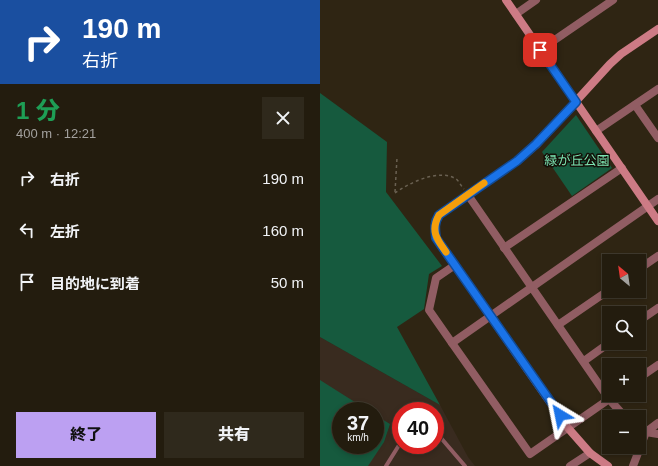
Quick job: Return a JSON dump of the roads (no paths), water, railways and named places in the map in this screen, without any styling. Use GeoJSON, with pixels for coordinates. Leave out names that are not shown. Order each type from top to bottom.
{"type":"FeatureCollection","features":[{"type":"Feature","properties":{"kind":"street"},"geometry":{"type":"LineString","coordinates":[[506,0],[658,221]]}},
{"type":"Feature","properties":{"kind":"street"},"geometry":{"type":"LineString","coordinates":[[516,14],[536,0]]}},
{"type":"Feature","properties":{"kind":"street"},"geometry":{"type":"LineString","coordinates":[[540,50],[613,0]]}},
{"type":"Feature","properties":{"kind":"street"},"geometry":{"type":"LineString","coordinates":[[608,466],[590,453],[568,428],[491,315],[436,238],[435,223],[439,215],[517,161],[536,144],[610,64],[621,54],[658,29]]}},
{"type":"Feature","properties":{"kind":"street"},"geometry":{"type":"LineString","coordinates":[[596,131],[658,89]]}},
{"type":"Feature","properties":{"kind":"street"},"geometry":{"type":"LineString","coordinates":[[635,105],[658,138]]}},
{"type":"Feature","properties":{"kind":"street"},"geometry":{"type":"LineString","coordinates":[[504,248],[622,168]]}},
{"type":"Feature","properties":{"kind":"street"},"geometry":{"type":"LineString","coordinates":[[468,195],[558,325],[602,384]]}},
{"type":"Feature","properties":{"kind":"street"},"geometry":{"type":"LineString","coordinates":[[452,343],[658,199]]}},
{"type":"Feature","properties":{"kind":"street"},"geometry":{"type":"LineString","coordinates":[[646,264],[658,256]]}},
{"type":"Feature","properties":{"kind":"street"},"geometry":{"type":"LineString","coordinates":[[455,265],[436,278],[429,310],[530,454],[605,402]]}},
{"type":"Feature","properties":{"kind":"street"},"geometry":{"type":"LineString","coordinates":[[558,325],[602,295]]}},
{"type":"Feature","properties":{"kind":"street"},"geometry":{"type":"LineString","coordinates":[[646,316],[658,308]]}},
{"type":"Feature","properties":{"kind":"street"},"geometry":{"type":"LineString","coordinates":[[584,361],[602,348]]}},
{"type":"Feature","properties":{"kind":"street"},"geometry":{"type":"LineString","coordinates":[[646,373],[658,365]]}},
{"type":"Feature","properties":{"kind":"street"},"geometry":{"type":"LineString","coordinates":[[646,428],[658,423]]}},
{"type":"Feature","properties":{"kind":"street"},"geometry":{"type":"LineString","coordinates":[[646,431],[658,434]]}},
{"type":"Feature","properties":{"kind":"street"},"geometry":{"type":"LineString","coordinates":[[570,466],[590,453]]}},
{"type":"Feature","properties":{"kind":"street"},"geometry":{"type":"LineString","coordinates":[[633,466],[636,454]]}},
{"type":"Feature","properties":{"kind":"lane"},"geometry":{"type":"LineString","coordinates":[[444,442],[465,466]]}},
{"type":"Feature","properties":{"kind":"lane"},"geometry":{"type":"LineString","coordinates":[[386,466],[394,454]]}},
{"type":"Feature","properties":{"kind":"park label","name":"緑が丘公園"},"geometry":{"type":"Point","coordinates":[577,160]}}]}
